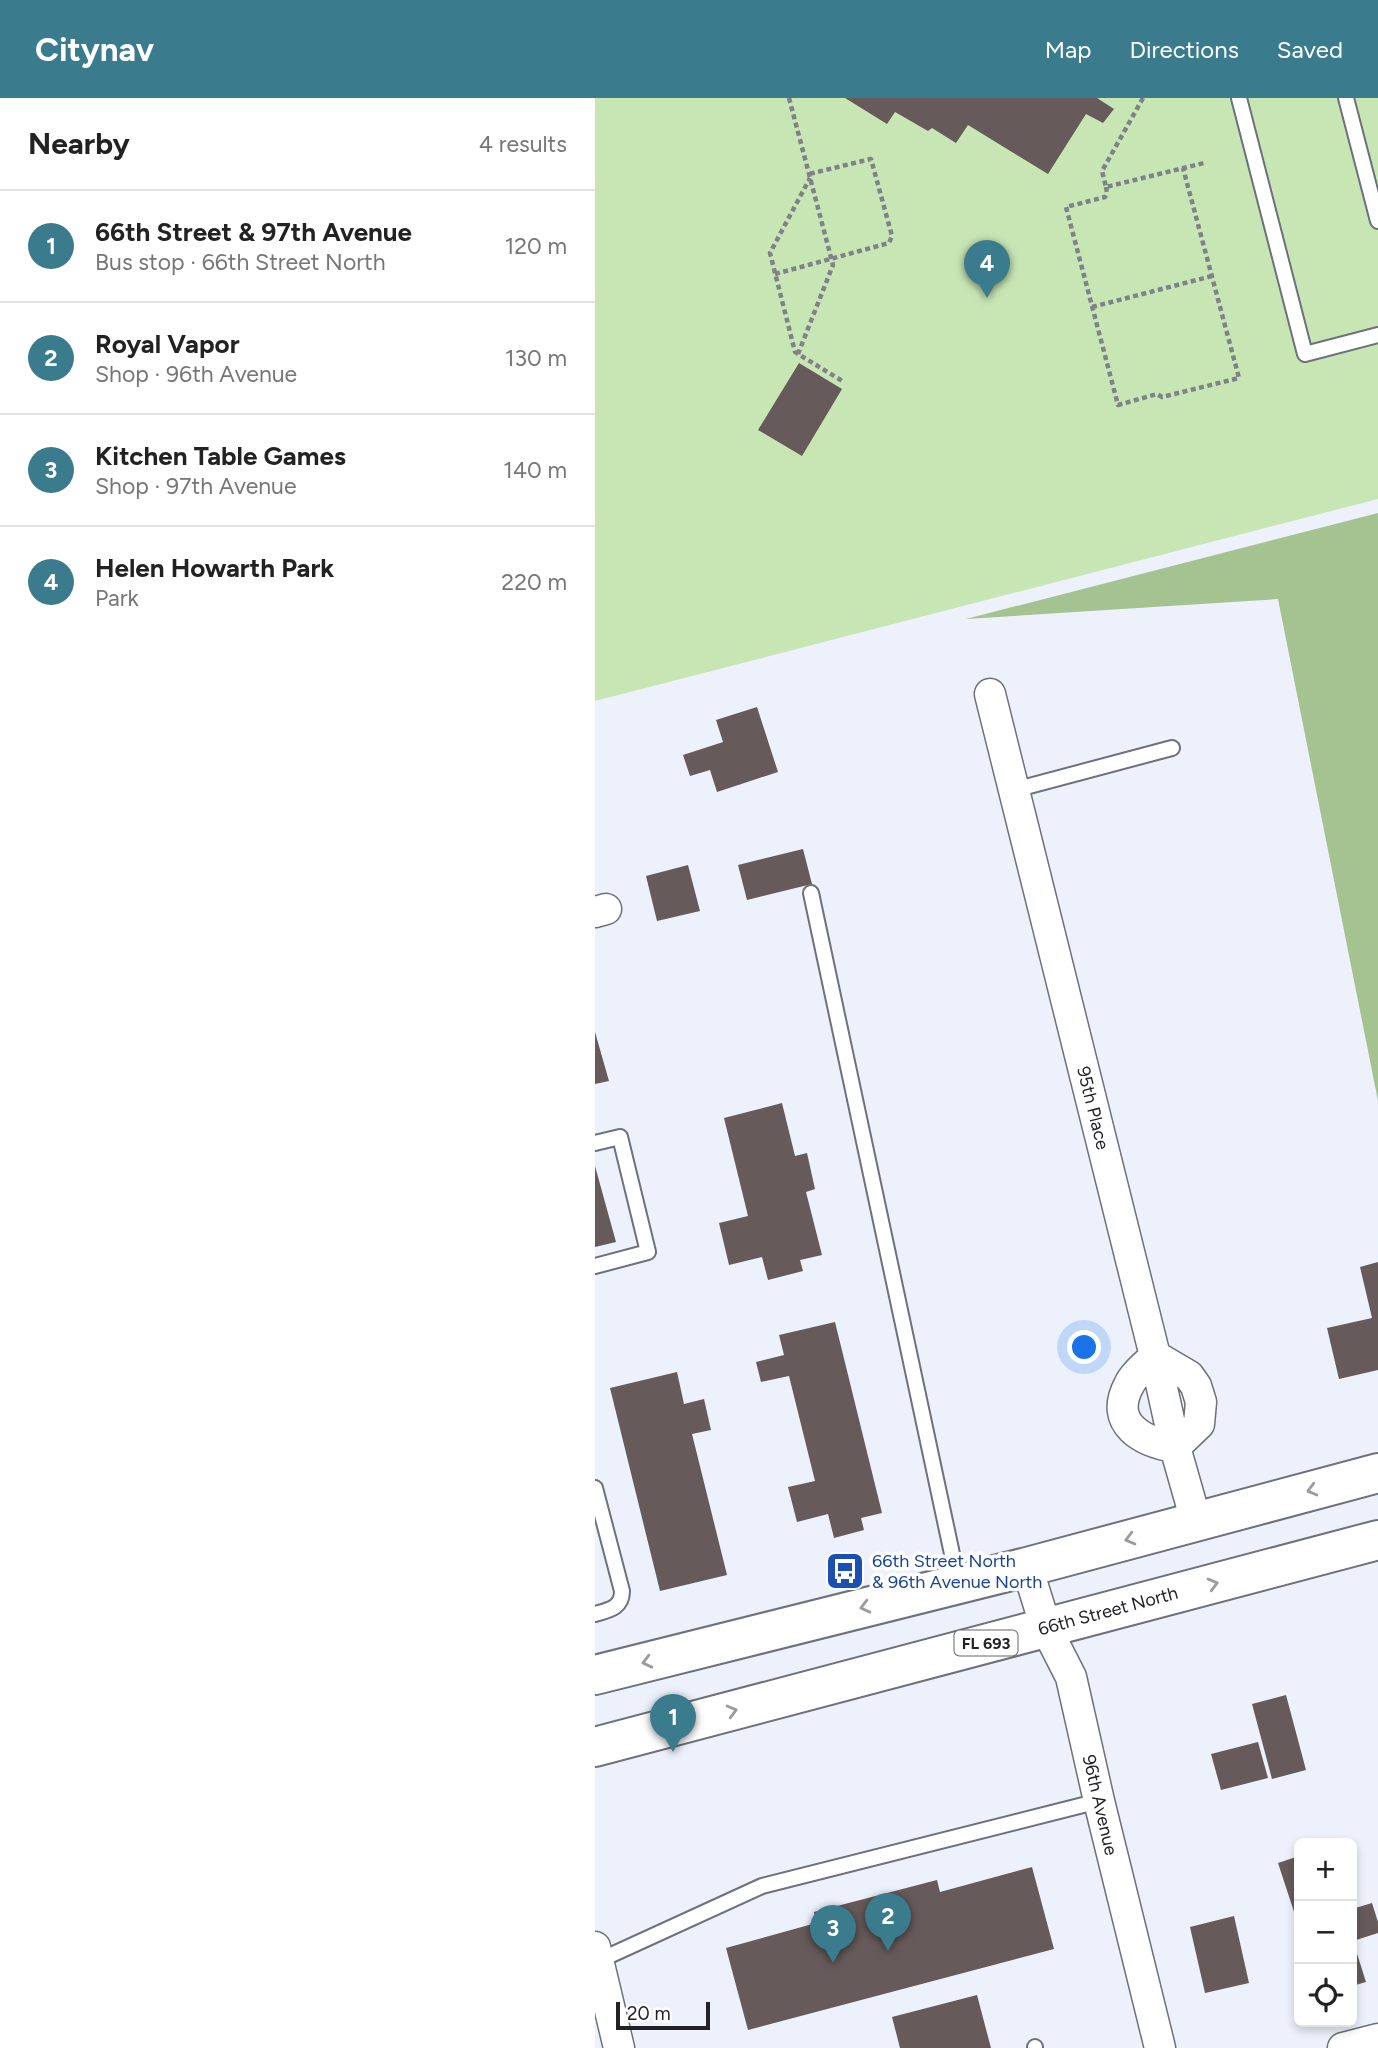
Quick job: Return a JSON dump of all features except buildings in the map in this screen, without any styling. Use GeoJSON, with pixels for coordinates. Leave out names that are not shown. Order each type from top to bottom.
{"type":"FeatureCollection","features":[{"type":"Feature","properties":{"kind":"main road"},"geometry":{"type":"LineString","coordinates":[[595,1675],[1027,1567],[1378,1473]]}},
{"type":"Feature","properties":{"kind":"main road","name":"66th Street North"},"geometry":{"type":"LineString","coordinates":[[595,1747],[1378,1540]]}},
{"type":"Feature","properties":{"kind":"street","name":"95th Place"},"geometry":{"type":"LineString","coordinates":[[990,694],[1155,1356],[1175,1447],[1196,1521]]}},
{"type":"Feature","properties":{"kind":"street"},"geometry":{"type":"LineString","coordinates":[[1155,1356],[1130,1383],[1124,1396],[1123,1409],[1128,1425],[1139,1436],[1155,1444],[1175,1447]]}},
{"type":"Feature","properties":{"kind":"street","name":"96th Avenue"},"geometry":{"type":"LineString","coordinates":[[1027,1567],[1046,1628],[1071,1677],[1098,1801],[1160,2048]]}},
{"type":"Feature","properties":{"kind":"street"},"geometry":{"type":"LineString","coordinates":[[597,1954],[609,2031]]}},
{"type":"Feature","properties":{"kind":"street"},"geometry":{"type":"LineString","coordinates":[[1343,2048],[1378,2039]]}},
{"type":"Feature","properties":{"kind":"lane"},"geometry":{"type":"LineString","coordinates":[[1239,98],[1305,354],[1378,335]]}},
{"type":"Feature","properties":{"kind":"lane"},"geometry":{"type":"LineString","coordinates":[[1346,98],[1378,221]]}},
{"type":"Feature","properties":{"kind":"lane"},"geometry":{"type":"LineString","coordinates":[[1014,790],[1172,748]]}},
{"type":"Feature","properties":{"kind":"lane"},"geometry":{"type":"LineString","coordinates":[[811,893],[958,1584]]}},
{"type":"Feature","properties":{"kind":"lane"},"geometry":{"type":"LineString","coordinates":[[595,1143],[620,1137],[648,1252],[595,1266]]}},
{"type":"Feature","properties":{"kind":"lane"},"geometry":{"type":"LineString","coordinates":[[595,1488],[622,1591],[619,1603],[613,1609],[595,1614]]}},
{"type":"Feature","properties":{"kind":"lane"},"geometry":{"type":"LineString","coordinates":[[597,1954],[762,1886],[1098,1801]]}},
{"type":"Feature","properties":{"kind":"path"},"geometry":{"type":"LineString","coordinates":[[789,98],[833,265],[798,354]]}},
{"type":"Feature","properties":{"kind":"path"},"geometry":{"type":"LineString","coordinates":[[1143,98],[1102,171],[1107,193],[1105,197],[1066,207],[1118,405],[1157,394],[1162,397],[1239,378],[1183,168]]}},
{"type":"Feature","properties":{"kind":"path"},"geometry":{"type":"LineString","coordinates":[[775,274],[889,243],[892,236],[871,159],[810,176],[770,253],[775,274],[795,352],[844,382]]}},
{"type":"Feature","properties":{"kind":"path"},"geometry":{"type":"LineString","coordinates":[[1106,187],[1204,163]]}},
{"type":"Feature","properties":{"kind":"path"},"geometry":{"type":"LineString","coordinates":[[1092,307],[1212,276]]}},
{"type":"Feature","properties":{"kind":"green space"},"geometry":{"type":"Polygon","coordinates":[[[595,98],[1378,98],[1378,499],[595,701],[595,98]]]}},
{"type":"Feature","properties":{"kind":"green space"},"geometry":{"type":"Polygon","coordinates":[[[1378,513],[1378,1101],[1278,599],[966,619],[1378,513]]]}},
{"type":"Feature","properties":{"kind":"place","name":"Helen Howarth Park"},"geometry":{"type":"Point","coordinates":[987,298]}},
{"type":"Feature","properties":{"kind":"place","name":"66th Street North & 96th Avenue North"},"geometry":{"type":"Point","coordinates":[845,1571]}},
{"type":"Feature","properties":{"kind":"place","name":"66th Street & 97th Avenue"},"geometry":{"type":"Point","coordinates":[673,1752]}},
{"type":"Feature","properties":{"kind":"place","name":"Royal Vapor"},"geometry":{"type":"Point","coordinates":[888,1951]}},
{"type":"Feature","properties":{"kind":"place","name":"Kitchen Table Games"},"geometry":{"type":"Point","coordinates":[833,1963]}}]}
